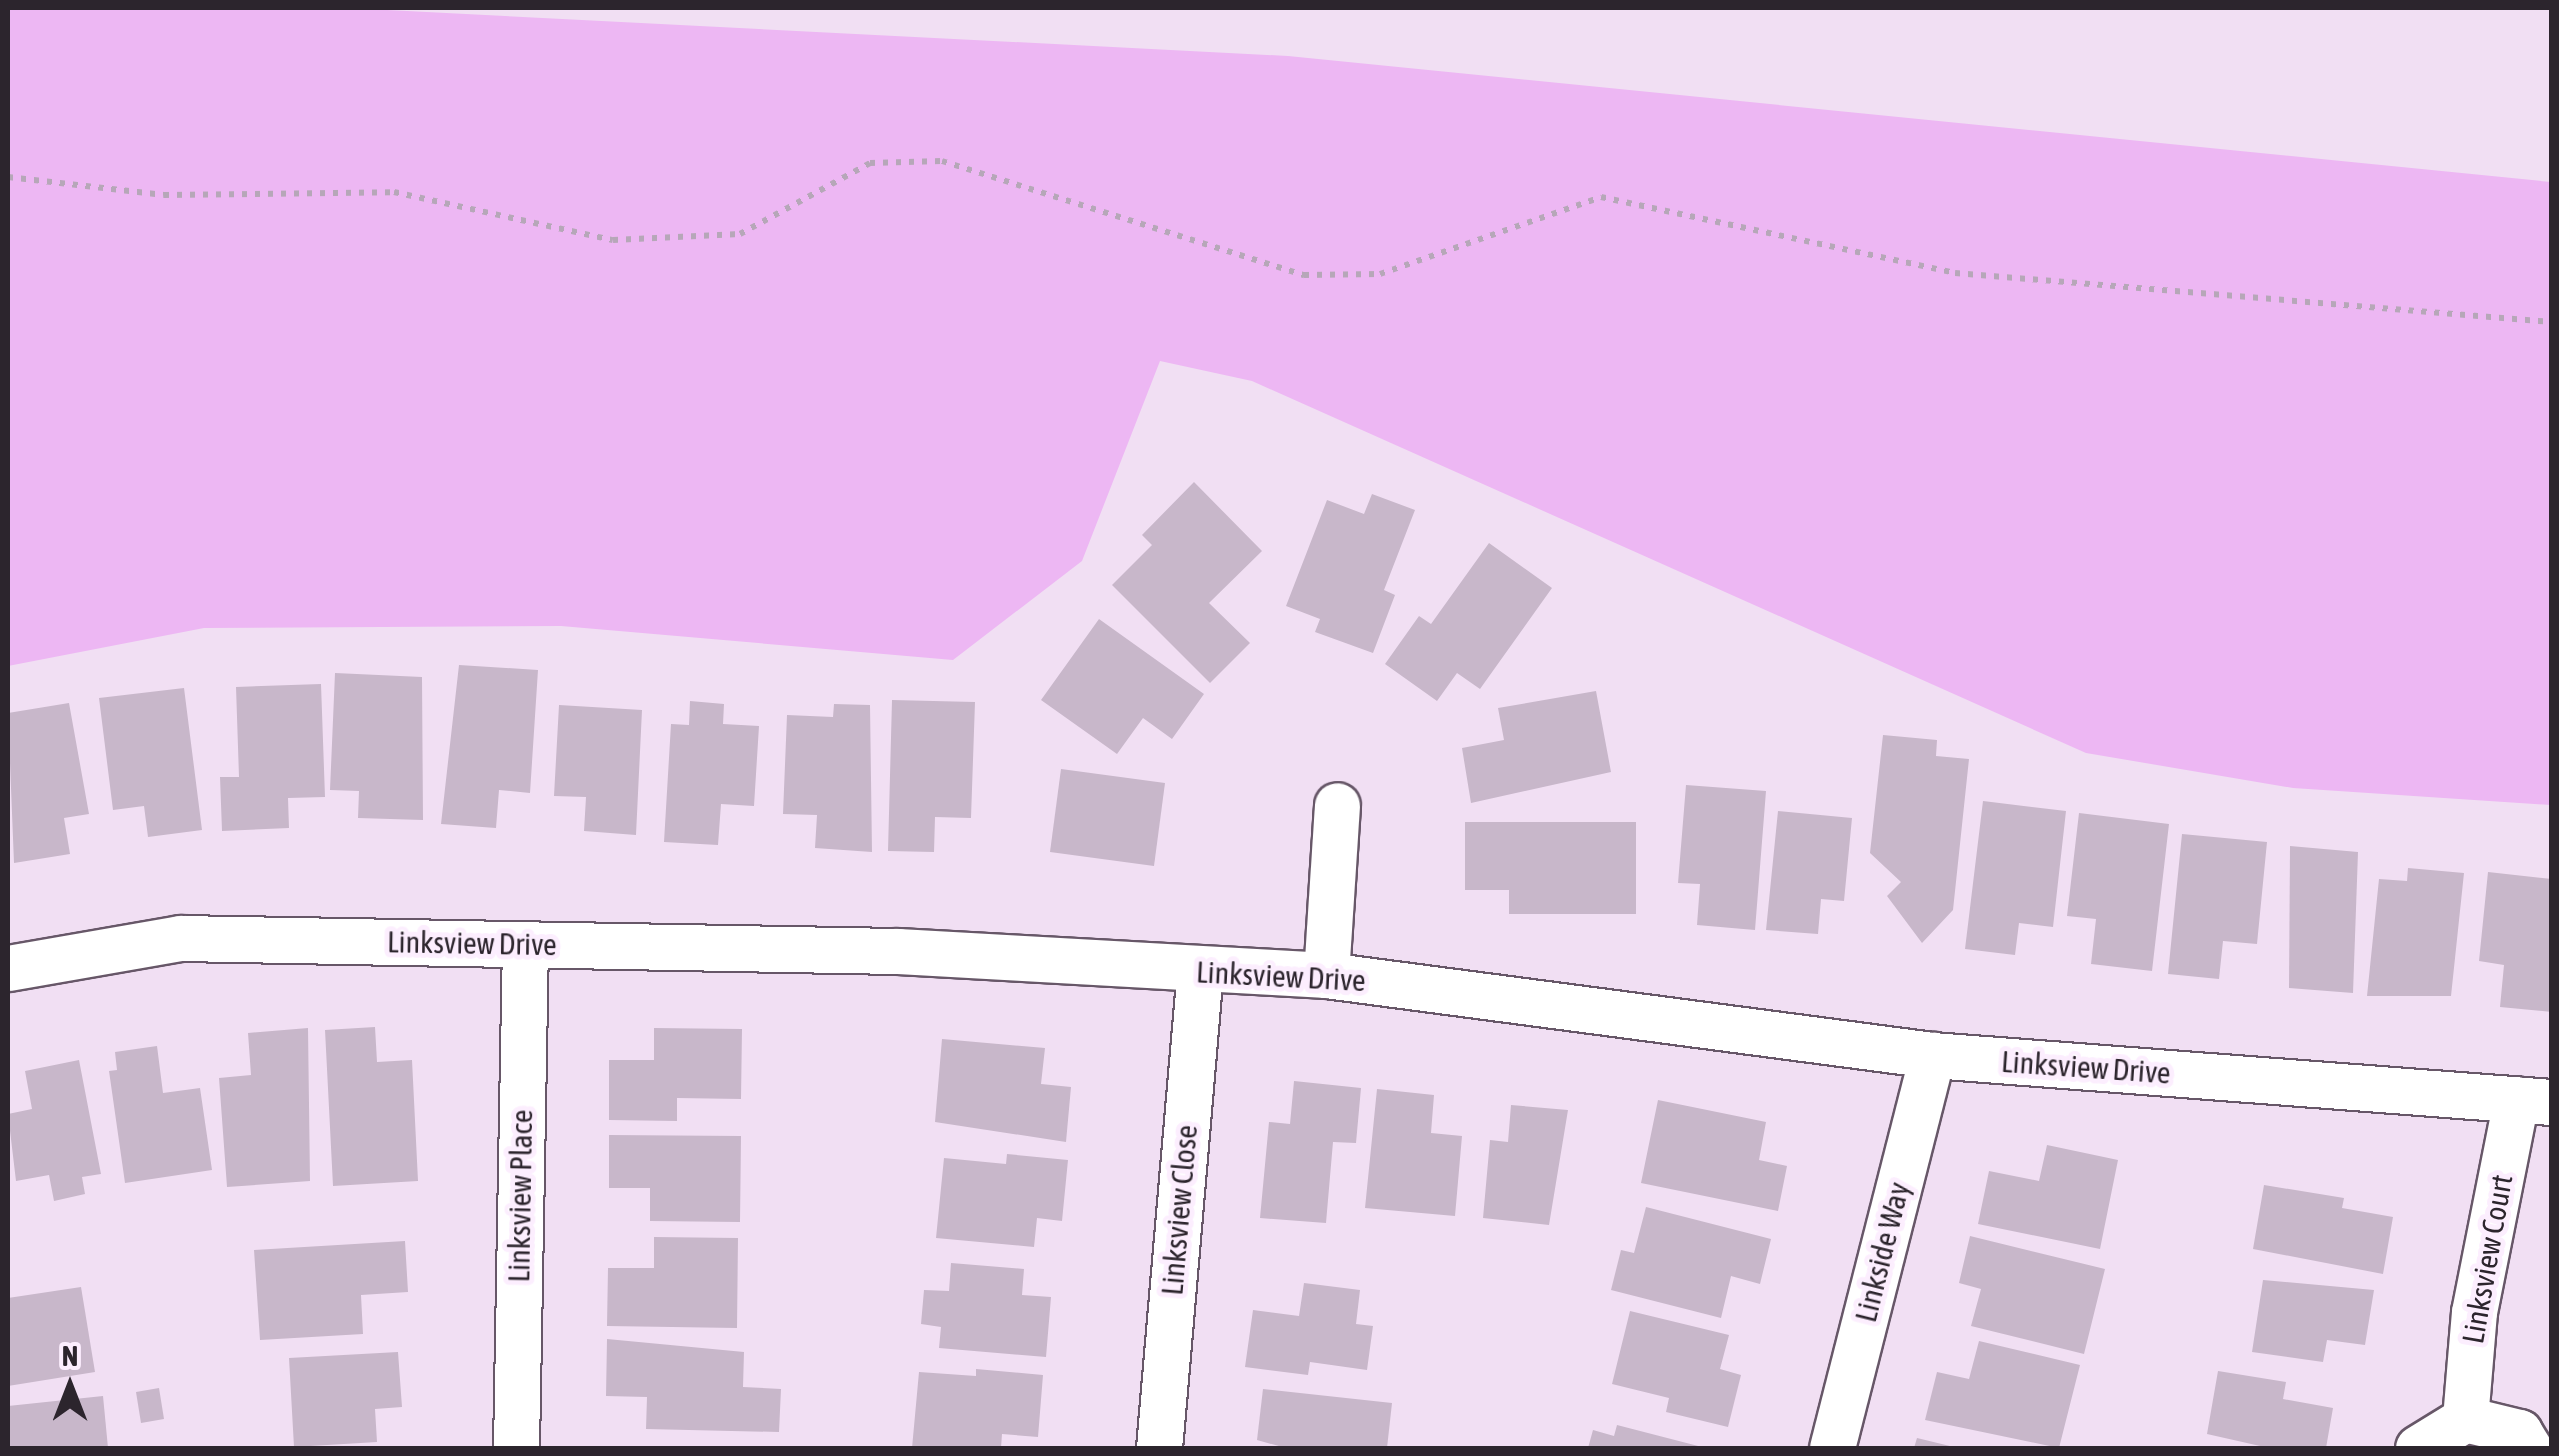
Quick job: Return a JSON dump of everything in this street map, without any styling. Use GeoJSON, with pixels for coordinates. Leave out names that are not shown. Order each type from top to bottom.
{"type":"FeatureCollection","features":[{"type":"Feature","properties":{"kind":"street"},"geometry":{"type":"LineString","coordinates":[[1326,975],[1337,805]]}},
{"type":"Feature","properties":{"kind":"street","name":"Linksview Drive"},"geometry":{"type":"LineString","coordinates":[[8,968],[180,938],[898,952],[1200,972],[1326,975],[1932,1055],[2534,1101]]}},
{"type":"Feature","properties":{"kind":"street","name":"Linksview Place"},"geometry":{"type":"LineString","coordinates":[[516,1448],[524,944]]}},
{"type":"Feature","properties":{"kind":"street","name":"Linksview Close"},"geometry":{"type":"LineString","coordinates":[[1159,1448],[1200,972]]}},
{"type":"Feature","properties":{"kind":"street","name":"Linkside Way"},"geometry":{"type":"LineString","coordinates":[[1832,1448],[1932,1055]]}},
{"type":"Feature","properties":{"kind":"street","name":"Linksview Court"},"geometry":{"type":"LineString","coordinates":[[2465,1419],[2474,1312],[2534,1101]]}},
{"type":"Feature","properties":{"kind":"street"},"geometry":{"type":"LineString","coordinates":[[2418,1448],[2465,1419],[2519,1432],[2529,1448]]}},
{"type":"Feature","properties":{"kind":"path"},"geometry":{"type":"LineString","coordinates":[[8,177],[164,194],[394,192],[614,240],[740,234],[870,163],[942,160],[1304,275],[1380,274],[1601,197],[1955,273],[2552,322]]}},
{"type":"Feature","properties":{"kind":"shaded area"},"geometry":{"type":"Polygon","coordinates":[[[8,8],[348,8],[1288,56],[2551,182],[2551,805],[2293,788],[2086,753],[1252,381],[1160,361],[1082,561],[953,660],[561,626],[204,628],[8,666],[8,8]]]}},
{"type":"Feature","properties":{"kind":"building"},"geometry":{"type":"Polygon","coordinates":[[[1194,482],[1262,551],[1209,603],[1250,643],[1210,683],[1112,585],[1152,545],[1142,535],[1194,482]]]}},
{"type":"Feature","properties":{"kind":"building"},"geometry":{"type":"Polygon","coordinates":[[[1372,494],[1415,510],[1384,590],[1395,595],[1373,653],[1315,632],[1320,619],[1286,606],[1327,500],[1364,514],[1372,494]]]}},
{"type":"Feature","properties":{"kind":"building"},"geometry":{"type":"Polygon","coordinates":[[[1489,543],[1552,588],[1480,689],[1457,673],[1437,701],[1385,664],[1419,616],[1431,624],[1489,543]]]}},
{"type":"Feature","properties":{"kind":"building"},"geometry":{"type":"Polygon","coordinates":[[[1099,619],[1204,694],[1172,739],[1143,718],[1117,754],[1041,700],[1099,619]]]}},
{"type":"Feature","properties":{"kind":"building"},"geometry":{"type":"Polygon","coordinates":[[[459,665],[538,670],[530,793],[499,790],[496,828],[441,824],[459,665]]]}},
{"type":"Feature","properties":{"kind":"building"},"geometry":{"type":"Polygon","coordinates":[[[335,673],[422,677],[423,820],[358,818],[359,791],[330,790],[335,673]]]}},
{"type":"Feature","properties":{"kind":"building"},"geometry":{"type":"Polygon","coordinates":[[[321,684],[325,797],[288,798],[289,828],[222,831],[220,777],[239,777],[236,687],[321,684]]]}},
{"type":"Feature","properties":{"kind":"building"},"geometry":{"type":"Polygon","coordinates":[[[184,688],[202,830],[148,837],[144,806],[113,810],[99,698],[184,688]]]}},
{"type":"Feature","properties":{"kind":"building"},"geometry":{"type":"Polygon","coordinates":[[[1596,691],[1611,772],[1471,803],[1462,748],[1504,740],[1498,708],[1596,691]]]}},
{"type":"Feature","properties":{"kind":"building"},"geometry":{"type":"Polygon","coordinates":[[[892,700],[975,702],[971,818],[935,817],[934,852],[888,851],[892,700]]]}},
{"type":"Feature","properties":{"kind":"building"},"geometry":{"type":"Polygon","coordinates":[[[690,701],[724,704],[723,724],[759,726],[754,806],[721,804],[718,845],[664,842],[671,724],[689,725],[690,701]]]}},
{"type":"Feature","properties":{"kind":"building"},"geometry":{"type":"Polygon","coordinates":[[[69,703],[89,814],[64,818],[70,854],[14,863],[8,713],[69,703]]]}},
{"type":"Feature","properties":{"kind":"building"},"geometry":{"type":"Polygon","coordinates":[[[834,704],[870,705],[872,852],[815,848],[817,815],[783,814],[787,715],[833,717],[834,704]]]}},
{"type":"Feature","properties":{"kind":"building"},"geometry":{"type":"Polygon","coordinates":[[[559,705],[642,710],[636,835],[584,831],[586,797],[554,796],[559,705]]]}},
{"type":"Feature","properties":{"kind":"building"},"geometry":{"type":"Polygon","coordinates":[[[1883,735],[1937,740],[1936,756],[1969,759],[1953,910],[1922,943],[1887,896],[1901,882],[1870,853],[1883,735]]]}},
{"type":"Feature","properties":{"kind":"building"},"geometry":{"type":"Polygon","coordinates":[[[1061,769],[1165,783],[1154,866],[1050,852],[1061,769]]]}},
{"type":"Feature","properties":{"kind":"building"},"geometry":{"type":"Polygon","coordinates":[[[1686,785],[1766,791],[1755,930],[1697,925],[1700,884],[1678,883],[1686,785]]]}},
{"type":"Feature","properties":{"kind":"building"},"geometry":{"type":"Polygon","coordinates":[[[1983,801],[2066,811],[2053,927],[2019,923],[2015,955],[1965,949],[1983,801]]]}},
{"type":"Feature","properties":{"kind":"building"},"geometry":{"type":"Polygon","coordinates":[[[1778,811],[1852,818],[1844,901],[1821,899],[1818,934],[1766,930],[1778,811]]]}},
{"type":"Feature","properties":{"kind":"building"},"geometry":{"type":"Polygon","coordinates":[[[2079,813],[2169,824],[2152,971],[2091,964],[2096,919],[2067,916],[2079,813]]]}},
{"type":"Feature","properties":{"kind":"building"},"geometry":{"type":"Polygon","coordinates":[[[1465,822],[1636,822],[1636,914],[1509,914],[1509,890],[1465,890],[1465,822]]]}},
{"type":"Feature","properties":{"kind":"building"},"geometry":{"type":"Polygon","coordinates":[[[2182,834],[2267,842],[2257,944],[2223,941],[2219,979],[2168,974],[2182,834]]]}},
{"type":"Feature","properties":{"kind":"building"},"geometry":{"type":"Polygon","coordinates":[[[2290,846],[2358,852],[2353,993],[2289,988],[2290,846]]]}},
{"type":"Feature","properties":{"kind":"building"},"geometry":{"type":"Polygon","coordinates":[[[2408,868],[2464,873],[2451,996],[2367,996],[2379,879],[2407,881],[2408,868]]]}},
{"type":"Feature","properties":{"kind":"building"},"geometry":{"type":"Polygon","coordinates":[[[2488,872],[2552,879],[2552,1012],[2500,1007],[2504,965],[2479,961],[2488,872]]]}},
{"type":"Feature","properties":{"kind":"building"},"geometry":{"type":"Polygon","coordinates":[[[375,1027],[377,1062],[412,1060],[418,1181],[333,1186],[325,1030],[375,1027]]]}},
{"type":"Feature","properties":{"kind":"building"},"geometry":{"type":"Polygon","coordinates":[[[308,1028],[310,1181],[227,1187],[219,1078],[251,1075],[248,1033],[308,1028]]]}},
{"type":"Feature","properties":{"kind":"building"},"geometry":{"type":"Polygon","coordinates":[[[654,1028],[742,1029],[741,1099],[677,1098],[677,1121],[609,1120],[609,1060],[654,1060],[654,1028]]]}},
{"type":"Feature","properties":{"kind":"building"},"geometry":{"type":"Polygon","coordinates":[[[942,1039],[1045,1048],[1041,1084],[1071,1087],[1066,1142],[935,1122],[942,1039]]]}},
{"type":"Feature","properties":{"kind":"building"},"geometry":{"type":"Polygon","coordinates":[[[157,1046],[163,1093],[200,1088],[212,1170],[125,1183],[109,1071],[117,1070],[115,1052],[157,1046]]]}},
{"type":"Feature","properties":{"kind":"building"},"geometry":{"type":"Polygon","coordinates":[[[79,1060],[101,1174],[82,1177],[85,1194],[54,1201],[49,1175],[16,1181],[8,1114],[32,1109],[25,1071],[79,1060]]]}},
{"type":"Feature","properties":{"kind":"building"},"geometry":{"type":"Polygon","coordinates":[[[1294,1081],[1361,1088],[1356,1143],[1333,1142],[1326,1223],[1260,1218],[1269,1122],[1290,1124],[1294,1081]]]}},
{"type":"Feature","properties":{"kind":"building"},"geometry":{"type":"Polygon","coordinates":[[[1377,1089],[1434,1095],[1431,1133],[1462,1136],[1455,1216],[1365,1208],[1377,1089]]]}},
{"type":"Feature","properties":{"kind":"building"},"geometry":{"type":"Polygon","coordinates":[[[1658,1100],[1766,1122],[1759,1160],[1787,1166],[1778,1211],[1641,1183],[1658,1100]]]}},
{"type":"Feature","properties":{"kind":"building"},"geometry":{"type":"Polygon","coordinates":[[[1511,1105],[1568,1110],[1549,1225],[1483,1218],[1490,1140],[1508,1142],[1511,1105]]]}},
{"type":"Feature","properties":{"kind":"building"},"geometry":{"type":"Polygon","coordinates":[[[609,1135],[741,1136],[740,1222],[650,1221],[650,1188],[609,1188],[609,1135]]]}},
{"type":"Feature","properties":{"kind":"building"},"geometry":{"type":"Polygon","coordinates":[[[2047,1145],[2118,1160],[2100,1249],[1978,1224],[1989,1171],[2039,1181],[2047,1145]]]}},
{"type":"Feature","properties":{"kind":"building"},"geometry":{"type":"Polygon","coordinates":[[[1007,1154],[1068,1160],[1062,1221],[1037,1218],[1034,1247],[936,1238],[944,1158],[1006,1164],[1007,1154]]]}},
{"type":"Feature","properties":{"kind":"building"},"geometry":{"type":"Polygon","coordinates":[[[2264,1185],[2344,1198],[2342,1208],[2393,1217],[2383,1274],[2253,1249],[2264,1185]]]}},
{"type":"Feature","properties":{"kind":"building"},"geometry":{"type":"Polygon","coordinates":[[[1646,1207],[1771,1239],[1760,1284],[1731,1276],[1721,1318],[1611,1290],[1621,1250],[1634,1253],[1646,1207]]]}},
{"type":"Feature","properties":{"kind":"building"},"geometry":{"type":"Polygon","coordinates":[[[1970,1236],[2105,1269],[2084,1354],[1971,1326],[1981,1289],[1959,1283],[1970,1236]]]}},
{"type":"Feature","properties":{"kind":"building"},"geometry":{"type":"Polygon","coordinates":[[[654,1237],[738,1238],[737,1328],[607,1326],[608,1268],[654,1268],[654,1237]]]}},
{"type":"Feature","properties":{"kind":"building"},"geometry":{"type":"Polygon","coordinates":[[[405,1241],[408,1292],[361,1295],[363,1334],[260,1340],[254,1250],[405,1241]]]}},
{"type":"Feature","properties":{"kind":"building"},"geometry":{"type":"Polygon","coordinates":[[[951,1263],[1024,1269],[1022,1295],[1051,1297],[1046,1357],[939,1348],[941,1327],[921,1324],[924,1290],[949,1291],[951,1263]]]}},
{"type":"Feature","properties":{"kind":"building"},"geometry":{"type":"Polygon","coordinates":[[[2263,1280],[2374,1290],[2365,1345],[2327,1340],[2323,1362],[2252,1352],[2263,1280]]]}},
{"type":"Feature","properties":{"kind":"building"},"geometry":{"type":"Polygon","coordinates":[[[1304,1283],[1360,1290],[1356,1324],[1373,1326],[1367,1370],[1310,1362],[1308,1375],[1245,1367],[1253,1310],[1299,1316],[1304,1283]]]}},
{"type":"Feature","properties":{"kind":"building"},"geometry":{"type":"Polygon","coordinates":[[[81,1287],[95,1372],[8,1386],[8,1298],[81,1287]]]}},
{"type":"Feature","properties":{"kind":"building"},"geometry":{"type":"Polygon","coordinates":[[[1630,1311],[1729,1335],[1720,1369],[1741,1375],[1728,1427],[1666,1412],[1669,1398],[1612,1384],[1630,1311]]]}},
{"type":"Feature","properties":{"kind":"building"},"geometry":{"type":"Polygon","coordinates":[[[607,1339],[744,1352],[743,1387],[781,1389],[779,1432],[646,1429],[647,1397],[606,1396],[607,1339]]]}},
{"type":"Feature","properties":{"kind":"building"},"geometry":{"type":"Polygon","coordinates":[[[1979,1341],[2080,1365],[2059,1448],[1925,1420],[1937,1372],[1969,1379],[1979,1341]]]}},
{"type":"Feature","properties":{"kind":"building"},"geometry":{"type":"Polygon","coordinates":[[[398,1352],[402,1407],[375,1409],[377,1442],[294,1447],[289,1358],[398,1352]]]}},
{"type":"Feature","properties":{"kind":"building"},"geometry":{"type":"Polygon","coordinates":[[[976,1369],[1043,1375],[1038,1437],[1002,1434],[1001,1448],[912,1448],[919,1372],[976,1376],[976,1369]]]}},
{"type":"Feature","properties":{"kind":"building"},"geometry":{"type":"Polygon","coordinates":[[[2218,1371],[2286,1382],[2283,1399],[2333,1408],[2326,1448],[2269,1448],[2207,1434],[2218,1371]]]}},
{"type":"Feature","properties":{"kind":"building"},"geometry":{"type":"Polygon","coordinates":[[[159,1388],[164,1419],[141,1423],[136,1392],[159,1388]]]}},
{"type":"Feature","properties":{"kind":"building"},"geometry":{"type":"Polygon","coordinates":[[[1263,1389],[1392,1403],[1387,1448],[1286,1448],[1257,1440],[1263,1389]]]}},
{"type":"Feature","properties":{"kind":"building"},"geometry":{"type":"Polygon","coordinates":[[[103,1396],[108,1448],[8,1448],[8,1406],[103,1396]]]}},
{"type":"Feature","properties":{"kind":"building"},"geometry":{"type":"Polygon","coordinates":[[[1617,1425],[1702,1448],[1588,1448],[1593,1430],[1614,1436],[1617,1425]]]}},
{"type":"Feature","properties":{"kind":"building"},"geometry":{"type":"Polygon","coordinates":[[[1917,1438],[1954,1447],[1954,1448],[1914,1448],[1917,1438]]]}}]}
